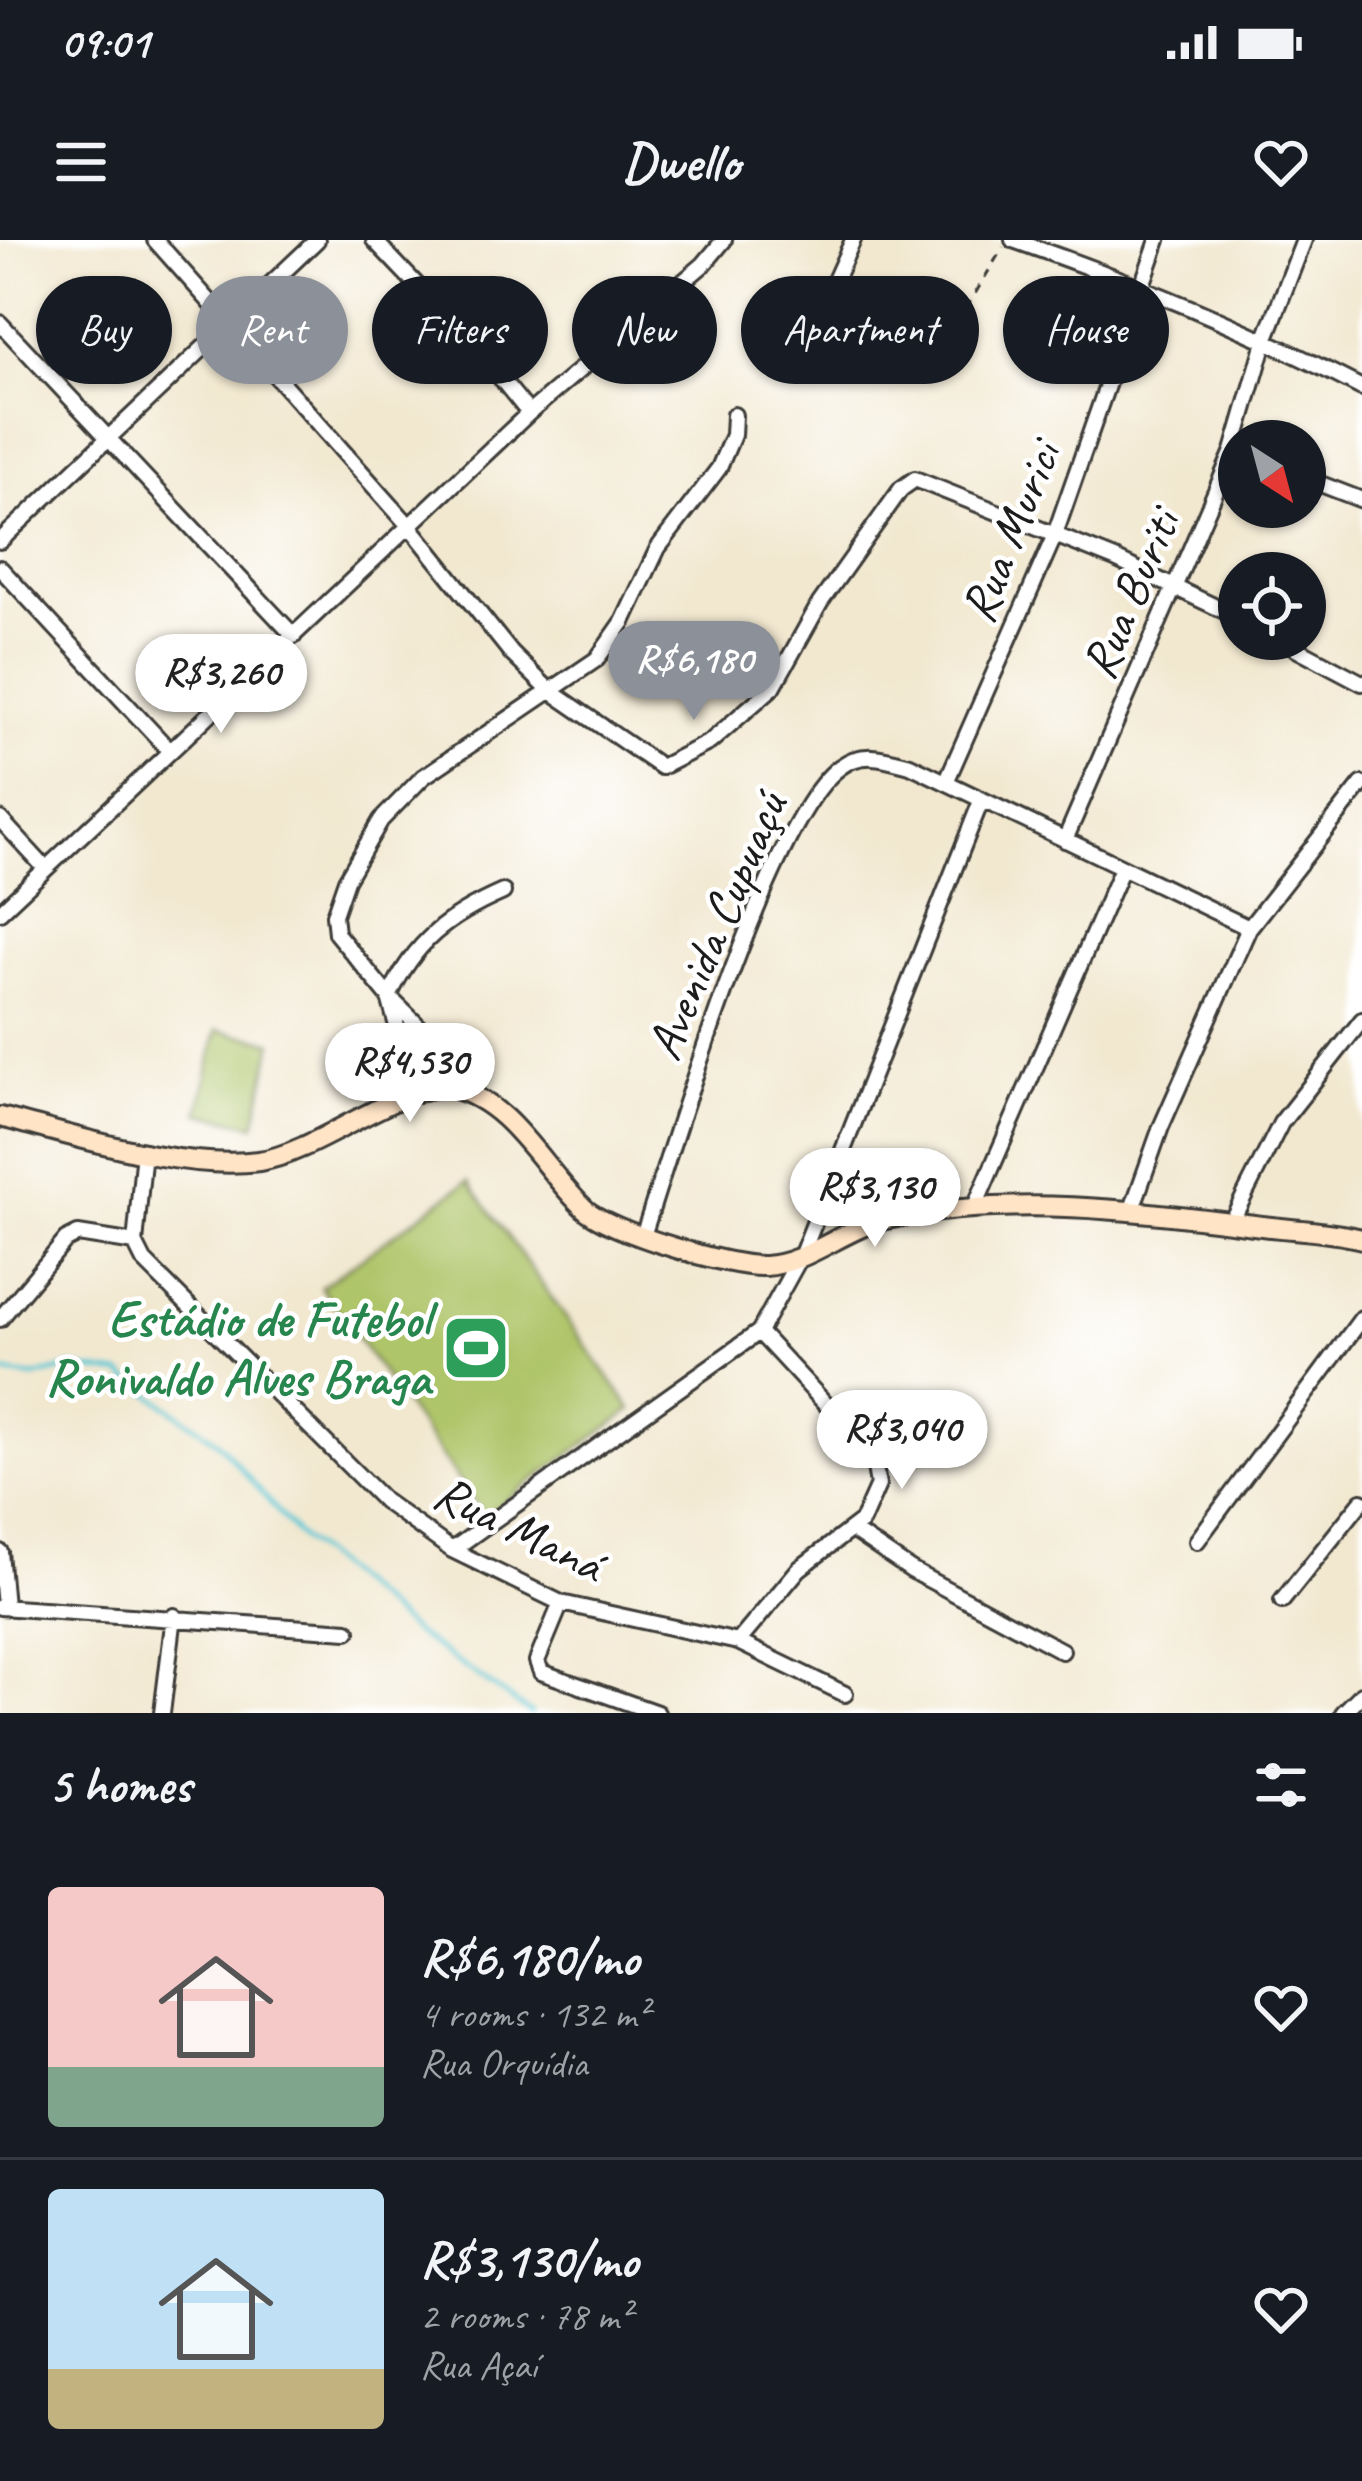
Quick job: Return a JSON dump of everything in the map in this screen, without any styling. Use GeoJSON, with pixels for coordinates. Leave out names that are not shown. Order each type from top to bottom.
{"type":"FeatureCollection","features":[{"type":"Feature","properties":{"kind":"street"},"geometry":{"type":"LineString","coordinates":[[155,240],[196,285]]}},
{"type":"Feature","properties":{"kind":"street"},"geometry":{"type":"LineString","coordinates":[[277,276],[316,240]]}},
{"type":"Feature","properties":{"kind":"street"},"geometry":{"type":"LineString","coordinates":[[374,240],[473,344],[529,413]]}},
{"type":"Feature","properties":{"kind":"street"},"geometry":{"type":"LineString","coordinates":[[0,913],[412,529],[529,413],[704,264],[724,240]]}},
{"type":"Feature","properties":{"kind":"street"},"geometry":{"type":"LineString","coordinates":[[837,276],[853,240]]}},
{"type":"Feature","properties":{"kind":"street"},"geometry":{"type":"LineString","coordinates":[[1010,240],[1116,276]]}},
{"type":"Feature","properties":{"kind":"street","name":"Rua Murici"},"geometry":{"type":"LineString","coordinates":[[1146,276],[1158,240]]}},
{"type":"Feature","properties":{"kind":"street","name":"Rua Buriti"},"geometry":{"type":"LineString","coordinates":[[1244,420],[1266,338],[1304,240]]}},
{"type":"Feature","properties":{"kind":"street"},"geometry":{"type":"LineString","coordinates":[[1169,296],[1266,338],[1362,388]]}},
{"type":"Feature","properties":{"kind":"street"},"geometry":{"type":"LineString","coordinates":[[0,322],[294,635]]}},
{"type":"Feature","properties":{"kind":"street"},"geometry":{"type":"LineString","coordinates":[[0,541],[196,352]]}},
{"type":"Feature","properties":{"kind":"street"},"geometry":{"type":"LineString","coordinates":[[284,384],[412,529],[512,654],[549,690],[662,767],[687,759],[773,687],[820,604],[902,489],[923,479],[1218,607]]}},
{"type":"Feature","properties":{"kind":"street","name":"Rua Murici"},"geometry":{"type":"LineString","coordinates":[[947,780],[1054,537],[1108,384]]}},
{"type":"Feature","properties":{"kind":"street"},"geometry":{"type":"LineString","coordinates":[[474,1095],[449,1056],[389,997],[336,933],[334,915],[346,880],[401,797],[549,690],[584,672],[609,645],[658,548],[719,468],[733,435],[734,415]]}},
{"type":"Feature","properties":{"kind":"street"},"geometry":{"type":"LineString","coordinates":[[1326,486],[1362,500]]}},
{"type":"Feature","properties":{"kind":"street","name":"Rua Buriti"},"geometry":{"type":"LineString","coordinates":[[1065,840],[1218,494]]}},
{"type":"Feature","properties":{"kind":"street"},"geometry":{"type":"LineString","coordinates":[[0,568],[170,750]]}},
{"type":"Feature","properties":{"kind":"street"},"geometry":{"type":"LineString","coordinates":[[1319,660],[1362,683]]}},
{"type":"Feature","properties":{"kind":"street","name":"Avenida Cupuaçú"},"geometry":{"type":"LineString","coordinates":[[644,1233],[706,1041],[766,889],[802,818],[832,773],[858,758],[885,758],[947,780],[1249,928]]}},
{"type":"Feature","properties":{"kind":"street"},"geometry":{"type":"LineString","coordinates":[[1132,1209],[1161,1127],[1249,928],[1362,784]]}},
{"type":"Feature","properties":{"kind":"street"},"geometry":{"type":"LineString","coordinates":[[452,1550],[759,1332],[802,1254],[981,800]]}},
{"type":"Feature","properties":{"kind":"street"},"geometry":{"type":"LineString","coordinates":[[0,819],[45,868]]}},
{"type":"Feature","properties":{"kind":"street"},"geometry":{"type":"LineString","coordinates":[[976,1204],[1122,868]]}},
{"type":"Feature","properties":{"kind":"street"},"geometry":{"type":"LineString","coordinates":[[415,1092],[389,997],[409,959],[438,926],[503,892]]}},
{"type":"Feature","properties":{"kind":"street"},"geometry":{"type":"LineString","coordinates":[[1231,1222],[1281,1123],[1362,1020]]}},
{"type":"Feature","properties":{"kind":"street"},"geometry":{"type":"LineString","coordinates":[[0,1117],[144,1151],[238,1162],[280,1157],[310,1147],[415,1092],[449,1087],[474,1095],[498,1112],[593,1216],[723,1263],[765,1266],[884,1219],[976,1204],[1132,1209],[1362,1239]]}},
{"type":"Feature","properties":{"kind":"street"},"geometry":{"type":"LineString","coordinates":[[0,1318],[66,1240],[78,1234],[135,1243],[144,1151]]}},
{"type":"Feature","properties":{"kind":"street","name":"Rua Maná"},"geometry":{"type":"LineString","coordinates":[[135,1243],[158,1275],[384,1501],[452,1550],[561,1603],[738,1642],[845,1694]]}},
{"type":"Feature","properties":{"kind":"street"},"geometry":{"type":"LineString","coordinates":[[1197,1541],[1362,1318]]}},
{"type":"Feature","properties":{"kind":"street"},"geometry":{"type":"LineString","coordinates":[[738,1642],[799,1569],[862,1521],[878,1485],[873,1455],[759,1332]]}},
{"type":"Feature","properties":{"kind":"street"},"geometry":{"type":"LineString","coordinates":[[1282,1601],[1362,1501]]}},
{"type":"Feature","properties":{"kind":"street"},"geometry":{"type":"LineString","coordinates":[[852,1530],[911,1570],[1063,1651]]}},
{"type":"Feature","properties":{"kind":"street"},"geometry":{"type":"LineString","coordinates":[[0,1552],[3,1607],[348,1631]]}},
{"type":"Feature","properties":{"kind":"street"},"geometry":{"type":"LineString","coordinates":[[561,1603],[537,1661],[541,1672],[657,1713]]}},
{"type":"Feature","properties":{"kind":"street"},"geometry":{"type":"LineString","coordinates":[[162,1713],[174,1616]]}},
{"type":"Feature","properties":{"kind":"street"},"geometry":{"type":"LineString","coordinates":[[1343,1713],[1362,1694]]}},
{"type":"Feature","properties":{"kind":"path"},"geometry":{"type":"LineString","coordinates":[[979,289],[1010,240]]}},
{"type":"Feature","properties":{"kind":"green space"},"geometry":{"type":"Polygon","coordinates":[[[217,1030],[273,1042],[255,1125],[199,1113],[217,1030]]]}},
{"type":"Feature","properties":{"kind":"green space","name":"Estádio de Futebol Ronivaldo Alves Braga"},"geometry":{"type":"Polygon","coordinates":[[[468,1181],[632,1410],[484,1516],[321,1287],[468,1181]]]}},
{"type":"Feature","properties":{"kind":"waterway"},"geometry":{"type":"LineString","coordinates":[[0,1372],[33,1377],[72,1367],[121,1374],[218,1442],[297,1534],[415,1633],[531,1713]]}},
{"type":"Feature","properties":{"kind":"place","name":"Estádio de Futebol Ronivaldo Alves Braga"},"geometry":{"type":"Point","coordinates":[476,1348]}}]}
